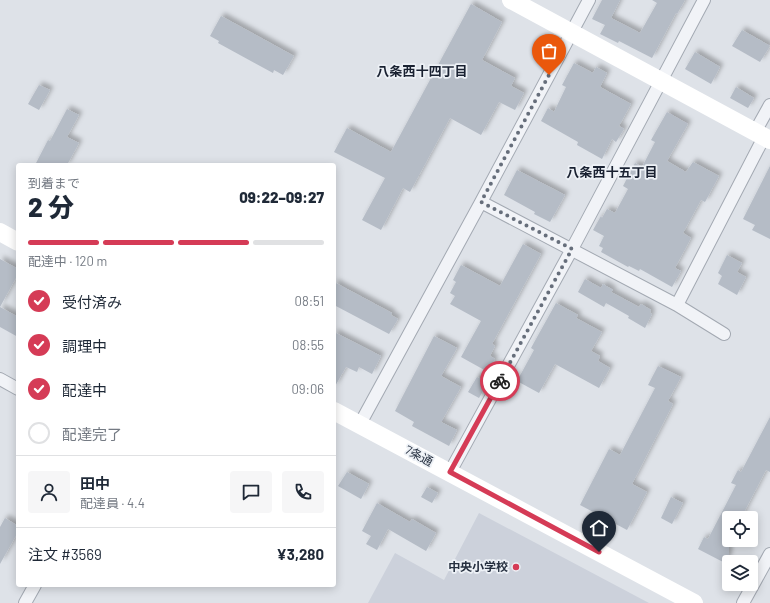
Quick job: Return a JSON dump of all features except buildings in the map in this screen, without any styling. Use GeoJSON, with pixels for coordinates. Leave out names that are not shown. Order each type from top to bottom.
{"type":"FeatureCollection","features":[{"type":"Feature","properties":{"kind":"street"},"geometry":{"type":"LineString","coordinates":[[511,0],[763,137]]}},
{"type":"Feature","properties":{"kind":"street"},"geometry":{"type":"LineString","coordinates":[[360,424],[589,0]]}},
{"type":"Feature","properties":{"kind":"street"},"geometry":{"type":"LineString","coordinates":[[450,472],[572,249],[704,0]]}},
{"type":"Feature","properties":{"kind":"street"},"geometry":{"type":"LineString","coordinates":[[677,305],[763,137],[770,105]]}},
{"type":"Feature","properties":{"kind":"street"},"geometry":{"type":"LineString","coordinates":[[481,202],[677,305],[724,334]]}},
{"type":"Feature","properties":{"kind":"street"},"geometry":{"type":"LineString","coordinates":[[0,232],[16,241]]}},
{"type":"Feature","properties":{"kind":"street"},"geometry":{"type":"LineString","coordinates":[[0,379],[16,388]]}},
{"type":"Feature","properties":{"kind":"street","name":"7条通"},"geometry":{"type":"LineString","coordinates":[[336,411],[694,603]]}},
{"type":"Feature","properties":{"kind":"street"},"geometry":{"type":"LineString","coordinates":[[743,603],[770,554]]}},
{"type":"Feature","properties":{"kind":"street"},"geometry":{"type":"LineString","coordinates":[[25,603],[34,587]]}},
{"type":"Feature","properties":{"kind":"shaded area","name":"中央小学校"},"geometry":{"type":"Polygon","coordinates":[[[479,513],[649,603],[368,603],[395,553],[444,580],[479,513]]]}},
{"type":"Feature","properties":{"kind":"way so far"},"geometry":{"type":"LineString","coordinates":[[500,381],[572,249],[481,202],[549,75]]}},
{"type":"Feature","properties":{"kind":"place","name":"中央小学校"},"geometry":{"type":"Point","coordinates":[516,567]}},
{"type":"Feature","properties":{"kind":"district","name":"八条西十四丁目"},"geometry":{"type":"Point","coordinates":[422,71]}},
{"type":"Feature","properties":{"kind":"district","name":"八条西十五丁目"},"geometry":{"type":"Point","coordinates":[612,172]}},
{"type":"Feature","properties":{"kind":"route"},"geometry":{"type":"LineString","coordinates":[[500,381],[450,472],[599,552]]}}]}
